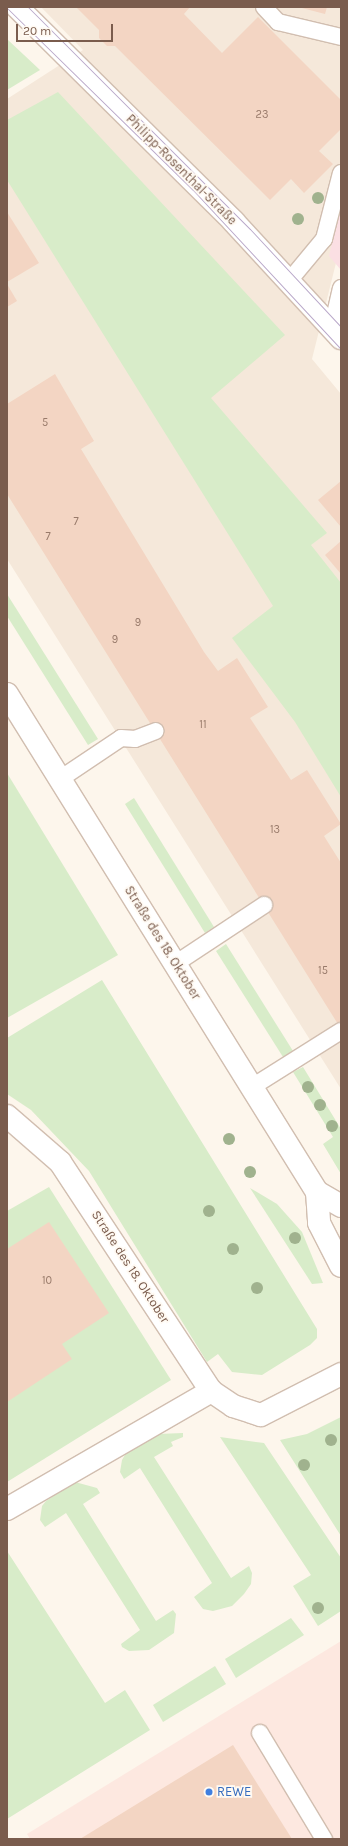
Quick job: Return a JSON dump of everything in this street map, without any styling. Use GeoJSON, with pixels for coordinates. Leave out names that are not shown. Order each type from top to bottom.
{"type":"FeatureCollection","features":[{"type":"Feature","properties":{"kind":"street","name":"Philipp-Rosenthal-Straße"},"geometry":{"type":"LineString","coordinates":[[17,7],[234,222],[336,332]]}},
{"type":"Feature","properties":{"kind":"street","name":"Straße des 18. Oktober"},"geometry":{"type":"LineString","coordinates":[[7,694],[317,1192],[341,1206]]}},
{"type":"Feature","properties":{"kind":"street","name":"Straße des 18. Oktober"},"geometry":{"type":"LineString","coordinates":[[7,1116],[60,1162],[211,1391],[233,1406],[261,1415],[341,1374]]}},
{"type":"Feature","properties":{"kind":"street","name":"Straße des 18. Oktober"},"geometry":{"type":"LineString","coordinates":[[317,1192],[319,1223],[341,1266]]}},
{"type":"Feature","properties":{"kind":"street"},"geometry":{"type":"LineString","coordinates":[[7,1509],[211,1391]]}},
{"type":"Feature","properties":{"kind":"lane"},"geometry":{"type":"LineString","coordinates":[[264,7],[278,22],[341,37]]}},
{"type":"Feature","properties":{"kind":"lane"},"geometry":{"type":"LineString","coordinates":[[289,281],[324,239],[341,173]]}},
{"type":"Feature","properties":{"kind":"lane"},"geometry":{"type":"LineString","coordinates":[[336,332],[341,288]]}},
{"type":"Feature","properties":{"kind":"lane"},"geometry":{"type":"LineString","coordinates":[[60,779],[122,738],[135,739],[156,731]]}},
{"type":"Feature","properties":{"kind":"lane"},"geometry":{"type":"LineString","coordinates":[[175,964],[264,905]]}},
{"type":"Feature","properties":{"kind":"lane"},"geometry":{"type":"LineString","coordinates":[[252,1087],[341,1031]]}},
{"type":"Feature","properties":{"kind":"lane"},"geometry":{"type":"LineString","coordinates":[[260,1733],[324,1839]]}},
{"type":"Feature","properties":{"kind":"shaded area"},"geometry":{"type":"Polygon","coordinates":[[[41,7],[341,7],[341,243],[312,359],[341,394],[341,1089],[7,559],[7,99],[83,50],[41,7]]]}},
{"type":"Feature","properties":{"kind":"shaded area"},"geometry":{"type":"Polygon","coordinates":[[[341,205],[341,270],[329,256],[341,205]]]}},
{"type":"Feature","properties":{"kind":"shaded area"},"geometry":{"type":"Polygon","coordinates":[[[341,1641],[341,1839],[30,1839],[27,1834],[341,1641]]]}},
{"type":"Feature","properties":{"kind":"green space"},"geometry":{"type":"Polygon","coordinates":[[[7,39],[40,70],[7,90],[7,39]]]}},
{"type":"Feature","properties":{"kind":"green space"},"geometry":{"type":"Polygon","coordinates":[[[58,92],[285,335],[211,398],[327,533],[311,545],[341,583],[341,797],[295,722],[232,638],[273,606],[7,180],[7,120],[58,92]]]}},
{"type":"Feature","properties":{"kind":"green space"},"geometry":{"type":"Polygon","coordinates":[[[7,594],[98,739],[88,745],[7,616],[7,594]]]}},
{"type":"Feature","properties":{"kind":"green space"},"geometry":{"type":"Polygon","coordinates":[[[7,773],[118,955],[7,1018],[7,773]]]}},
{"type":"Feature","properties":{"kind":"green space"},"geometry":{"type":"Polygon","coordinates":[[[134,798],[214,927],[205,933],[125,804],[134,798]]]}},
{"type":"Feature","properties":{"kind":"green space"},"geometry":{"type":"Polygon","coordinates":[[[226,944],[293,1051],[283,1057],[216,951],[226,944]]]}},
{"type":"Feature","properties":{"kind":"green space"},"geometry":{"type":"Polygon","coordinates":[[[102,980],[317,1329],[317,1338],[310,1345],[262,1375],[232,1372],[218,1354],[207,1362],[89,1171],[31,1110],[7,1094],[7,1038],[102,980]]]}},
{"type":"Feature","properties":{"kind":"green space"},"geometry":{"type":"Polygon","coordinates":[[[303,1067],[341,1129],[341,1174],[323,1144],[333,1137],[293,1072],[303,1067]]]}},
{"type":"Feature","properties":{"kind":"green space"},"geometry":{"type":"Polygon","coordinates":[[[49,1187],[171,1380],[7,1482],[7,1211],[49,1187]]]}},
{"type":"Feature","properties":{"kind":"green space"},"geometry":{"type":"Polygon","coordinates":[[[250,1188],[277,1204],[302,1232],[323,1283],[312,1284],[250,1188]]]}},
{"type":"Feature","properties":{"kind":"green space"},"geometry":{"type":"Polygon","coordinates":[[[341,1417],[341,1536],[280,1440],[307,1434],[341,1417]]]}},
{"type":"Feature","properties":{"kind":"green space"},"geometry":{"type":"Polygon","coordinates":[[[183,1433],[183,1437],[171,1442],[173,1446],[154,1457],[231,1578],[249,1566],[252,1573],[251,1584],[244,1594],[232,1606],[213,1611],[203,1609],[194,1597],[212,1583],[140,1468],[124,1479],[120,1472],[122,1460],[129,1448],[158,1434],[183,1433]]]}},
{"type":"Feature","properties":{"kind":"green space"},"geometry":{"type":"Polygon","coordinates":[[[220,1437],[264,1443],[341,1558],[341,1611],[318,1626],[293,1586],[311,1575],[220,1437]]]}},
{"type":"Feature","properties":{"kind":"green space"},"geometry":{"type":"Polygon","coordinates":[[[75,1482],[97,1488],[100,1493],[83,1504],[156,1621],[173,1610],[176,1614],[174,1633],[149,1650],[129,1651],[122,1647],[121,1644],[140,1630],[66,1513],[45,1527],[40,1520],[42,1506],[46,1501],[75,1482]]]}},
{"type":"Feature","properties":{"kind":"green space"},"geometry":{"type":"Polygon","coordinates":[[[7,1551],[105,1703],[125,1690],[150,1730],[7,1819],[7,1551]]]}},
{"type":"Feature","properties":{"kind":"green space"},"geometry":{"type":"Polygon","coordinates":[[[291,1618],[304,1635],[236,1678],[225,1659],[291,1618]]]}},
{"type":"Feature","properties":{"kind":"green space"},"geometry":{"type":"Polygon","coordinates":[[[215,1666],[226,1684],[163,1722],[153,1705],[215,1666]]]}},
{"type":"Feature","properties":{"kind":"building"},"geometry":{"type":"Polygon","coordinates":[[[76,7],[190,7],[184,14],[222,53],[258,17],[341,100],[341,129],[319,151],[333,164],[304,193],[291,179],[270,200],[115,46],[107,46],[99,38],[99,30],[76,7]]]}},
{"type":"Feature","properties":{"kind":"building"},"geometry":{"type":"Polygon","coordinates":[[[298,7],[327,7],[325,14],[298,7]]]}},
{"type":"Feature","properties":{"kind":"building"},"geometry":{"type":"Polygon","coordinates":[[[7,212],[39,263],[7,282],[7,212]]]}},
{"type":"Feature","properties":{"kind":"building"},"geometry":{"type":"Polygon","coordinates":[[[7,284],[17,301],[7,307],[7,284]]]}},
{"type":"Feature","properties":{"kind":"building"},"geometry":{"type":"Polygon","coordinates":[[[55,374],[94,441],[81,449],[204,652],[218,671],[237,658],[268,707],[250,718],[291,780],[307,770],[341,824],[324,836],[341,863],[341,1029],[7,494],[7,404],[55,374]]]}},
{"type":"Feature","properties":{"kind":"building"},"geometry":{"type":"Polygon","coordinates":[[[341,481],[341,527],[318,500],[341,481]]]}},
{"type":"Feature","properties":{"kind":"building"},"geometry":{"type":"Polygon","coordinates":[[[341,541],[341,574],[325,555],[341,541]]]}},
{"type":"Feature","properties":{"kind":"building"},"geometry":{"type":"Polygon","coordinates":[[[49,1222],[109,1313],[62,1344],[72,1359],[7,1402],[7,1249],[49,1222]]]}},
{"type":"Feature","properties":{"kind":"building","name":"REWE"},"geometry":{"type":"Polygon","coordinates":[[[233,1745],[292,1839],[80,1839],[233,1745]]]}},
{"type":"Feature","properties":{"kind":"tram line"},"geometry":{"type":"LineString","coordinates":[[28,7],[250,229],[341,327]]}},
{"type":"Feature","properties":{"kind":"tram line"},"geometry":{"type":"LineString","coordinates":[[7,8],[193,190],[341,349]]}},
{"type":"Feature","properties":{"kind":"place","name":"REWE"},"geometry":{"type":"Point","coordinates":[209,1792]}}]}
